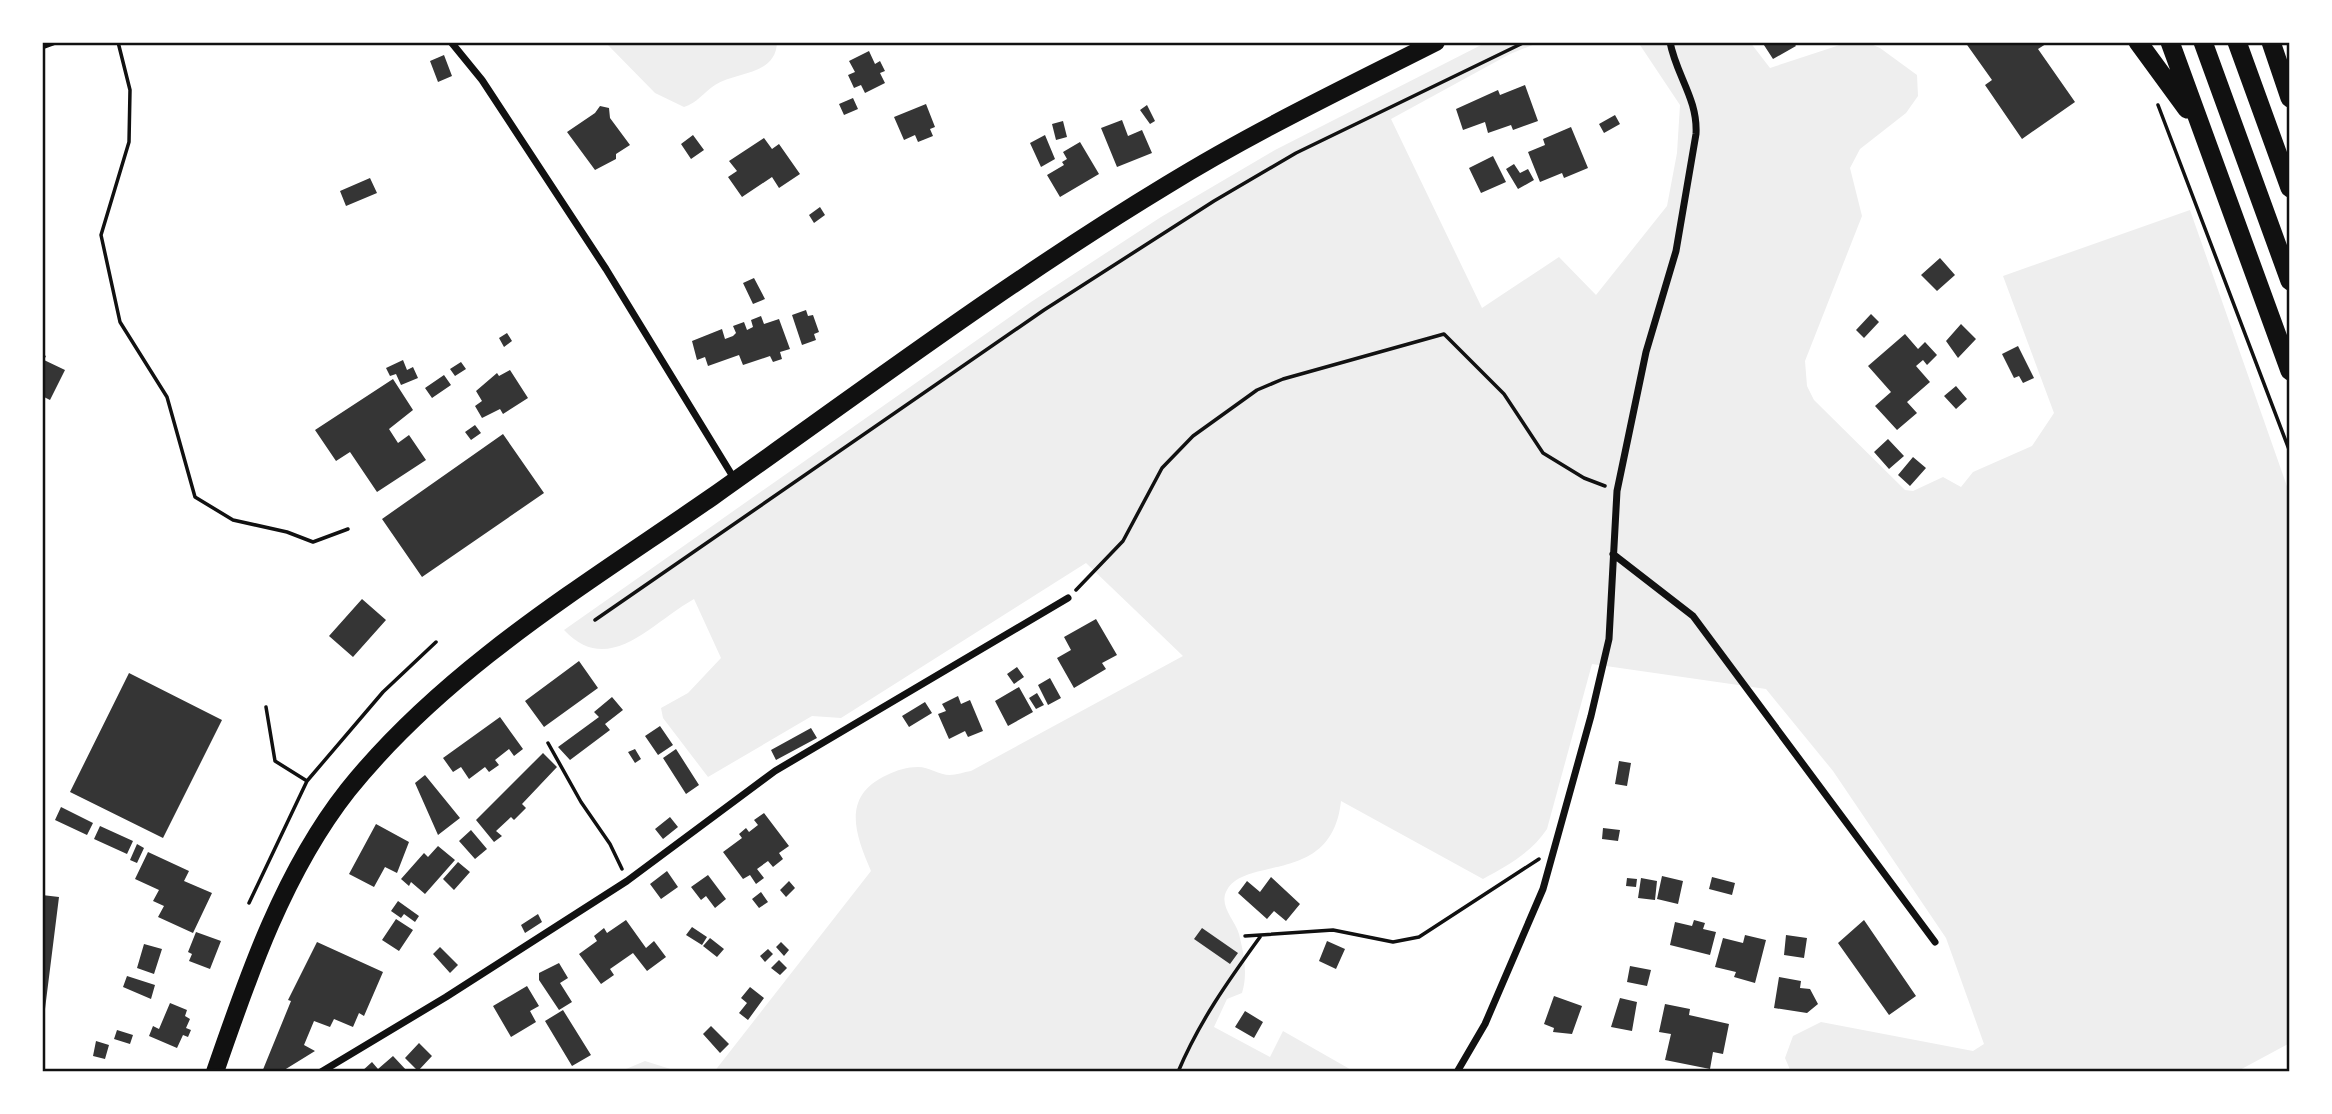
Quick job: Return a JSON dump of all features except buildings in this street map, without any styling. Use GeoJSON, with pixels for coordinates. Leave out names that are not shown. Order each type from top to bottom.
{"type":"FeatureCollection","features":[{"type":"Feature","properties":{"kind":"highway"},"geometry":{"type":"LineString","coordinates":[[2138,42],[2201,129]]}},
{"type":"Feature","properties":{"kind":"highway"},"geometry":{"type":"LineString","coordinates":[[2170,42],[2290,371]]}},
{"type":"Feature","properties":{"kind":"highway"},"geometry":{"type":"LineString","coordinates":[[2203,42],[2290,281]]}},
{"type":"Feature","properties":{"kind":"highway"},"geometry":{"type":"LineString","coordinates":[[2237,42],[2290,188]]}},
{"type":"Feature","properties":{"kind":"highway"},"geometry":{"type":"LineString","coordinates":[[2271,42],[2290,98]]}},
{"type":"Feature","properties":{"kind":"main road"},"geometry":{"type":"LineString","coordinates":[[215,1072],[274,919],[300,866],[347,792],[381,751],[419,714],[486,657],[937,337],[1155,192],[1263,130],[1436,42]]}},
{"type":"Feature","properties":{"kind":"street"},"geometry":{"type":"LineString","coordinates":[[42,46],[53,42]]}},
{"type":"Feature","properties":{"kind":"street"},"geometry":{"type":"LineString","coordinates":[[451,42],[482,80],[606,269],[735,480]]}},
{"type":"Feature","properties":{"kind":"street"},"geometry":{"type":"LineString","coordinates":[[1457,1072],[1485,1024],[1543,889],[1591,716],[1609,639],[1617,491],[1646,352],[1676,251],[1696,134],[1697,116],[1691,95],[1673,58],[1670,42]]}},
{"type":"Feature","properties":{"kind":"street"},"geometry":{"type":"LineString","coordinates":[[1612,554],[1693,616],[1935,942]]}},
{"type":"Feature","properties":{"kind":"street"},"geometry":{"type":"LineString","coordinates":[[321,1072],[446,997],[627,881],[775,771],[1068,598]]}},
{"type":"Feature","properties":{"kind":"path"},"geometry":{"type":"LineString","coordinates":[[118,42],[130,90],[129,142],[101,235],[120,322],[167,397],[195,497],[233,520],[287,532],[313,542],[348,529]]}},
{"type":"Feature","properties":{"kind":"path"},"geometry":{"type":"LineString","coordinates":[[595,621],[1044,310],[1214,201],[1296,153],[1525,42]]}},
{"type":"Feature","properties":{"kind":"path"},"geometry":{"type":"LineString","coordinates":[[2154,94],[2290,452]]}},
{"type":"Feature","properties":{"kind":"path"},"geometry":{"type":"LineString","coordinates":[[1068,598],[1123,541],[1163,468],[1193,436],[1214,420],[1257,390],[1283,379],[1444,334],[1504,394],[1543,453],[1584,478],[1617,491]]}},
{"type":"Feature","properties":{"kind":"path"},"geometry":{"type":"LineString","coordinates":[[249,903],[307,782],[383,692],[436,642]]}},
{"type":"Feature","properties":{"kind":"path"},"geometry":{"type":"LineString","coordinates":[[266,708],[275,761],[307,782]]}},
{"type":"Feature","properties":{"kind":"path"},"geometry":{"type":"LineString","coordinates":[[548,743],[580,802],[610,844],[627,881]]}},
{"type":"Feature","properties":{"kind":"path"},"geometry":{"type":"LineString","coordinates":[[1245,936],[1333,930],[1405,941],[1419,937],[1552,850]]}},
{"type":"Feature","properties":{"kind":"path"},"geometry":{"type":"LineString","coordinates":[[1178,1072],[1196,1029],[1260,937]]}},
{"type":"Feature","properties":{"kind":"shaded area"},"geometry":{"type":"Polygon","coordinates":[[[605,42],[777,42],[775,53],[762,67],[715,85],[684,107],[655,93],[605,42]]]}},
{"type":"Feature","properties":{"kind":"shaded area"},"geometry":{"type":"Polygon","coordinates":[[[1487,42],[1540,42],[1510,54],[1391,119],[1482,308],[1559,257],[1596,295],[1667,206],[1677,153],[1680,105],[1638,42],[1750,42],[1770,68],[1849,42],[1866,42],[1880,48],[1917,75],[1918,96],[1906,113],[1860,149],[1850,168],[1862,216],[1805,361],[1807,386],[1814,400],[1905,490],[1913,491],[1943,477],[1961,487],[1973,472],[2032,446],[2054,413],[2003,276],[2190,210],[2290,495],[2290,1043],[2236,1072],[1791,1072],[1785,1058],[1793,1036],[1821,1022],[1973,1051],[1984,1044],[1946,938],[1833,771],[1766,689],[1592,664],[1547,829],[1534,845],[1510,863],[1483,879],[1341,801],[1334,828],[1322,846],[1306,857],[1288,864],[1252,873],[1237,880],[1227,890],[1225,901],[1239,934],[1245,979],[1242,993],[1227,999],[1214,1027],[1270,1057],[1283,1031],[1355,1072],[714,1072],[871,871],[860,843],[856,817],[863,794],[872,784],[902,769],[922,767],[950,775],[971,771],[1183,656],[1086,563],[841,718],[812,716],[708,777],[663,718],[661,708],[688,693],[721,658],[694,599],[630,642],[614,648],[597,649],[581,643],[564,630],[1031,302],[1161,217],[1275,150],[1487,42]]]}},
{"type":"Feature","properties":{"kind":"shaded area"},"geometry":{"type":"Polygon","coordinates":[[[645,1061],[680,1072],[619,1072],[645,1061]]]}}]}
